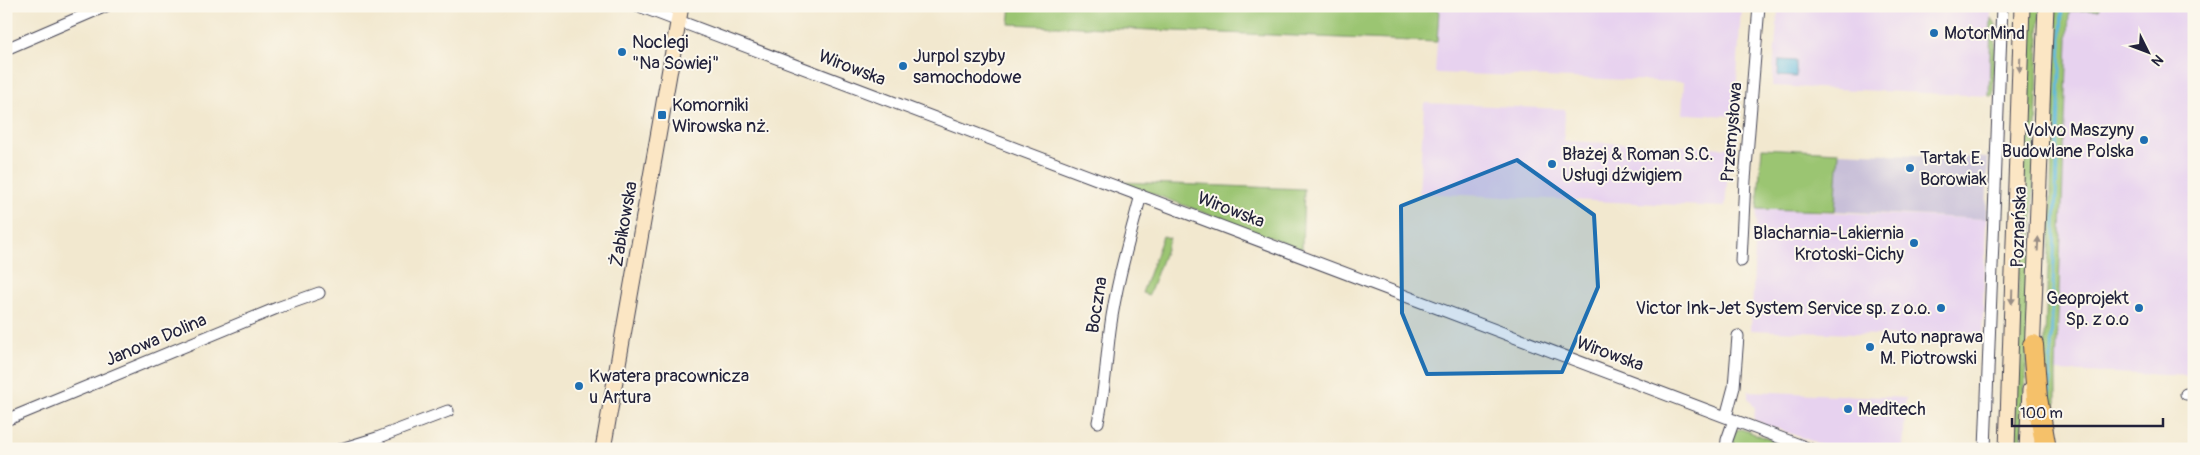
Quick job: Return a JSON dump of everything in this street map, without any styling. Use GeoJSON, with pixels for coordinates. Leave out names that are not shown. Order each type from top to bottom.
{"type":"FeatureCollection","features":[{"type":"Feature","properties":{"kind":"highway"},"geometry":{"type":"LineString","coordinates":[[2033,345],[2037,398],[2046,449]]}},
{"type":"Feature","properties":{"kind":"main road","name":"Poznańska"},"geometry":{"type":"LineString","coordinates":[[2007,449],[2022,6]]}},
{"type":"Feature","properties":{"kind":"main road","name":"Poznańska"},"geometry":{"type":"LineString","coordinates":[[2027,449],[2033,345],[2046,6]]}},
{"type":"Feature","properties":{"kind":"main road","name":"Żabikowska"},"geometry":{"type":"LineString","coordinates":[[603,449],[679,14]]}},
{"type":"Feature","properties":{"kind":"street"},"geometry":{"type":"LineString","coordinates":[[6,49],[106,6]]}},
{"type":"Feature","properties":{"kind":"street","name":"Wirowska"},"geometry":{"type":"LineString","coordinates":[[638,6],[679,14],[1141,195],[1810,449]]}},
{"type":"Feature","properties":{"kind":"street","name":"Przemysłowa"},"geometry":{"type":"LineString","coordinates":[[1741,261],[1745,180],[1759,6]]}},
{"type":"Feature","properties":{"kind":"street"},"geometry":{"type":"LineString","coordinates":[[1985,449],[2002,6]]}},
{"type":"Feature","properties":{"kind":"street","name":"Boczna"},"geometry":{"type":"LineString","coordinates":[[1098,422],[1104,396],[1110,330],[1121,269],[1141,195]]}},
{"type":"Feature","properties":{"kind":"street","name":"Janowa Dolina"},"geometry":{"type":"LineString","coordinates":[[6,420],[277,308],[319,293]]}},
{"type":"Feature","properties":{"kind":"street"},"geometry":{"type":"LineString","coordinates":[[1726,449],[1738,336]]}},
{"type":"Feature","properties":{"kind":"street"},"geometry":{"type":"LineString","coordinates":[[341,449],[379,443],[448,411]]}},
{"type":"Feature","properties":{"kind":"highlighted area"},"geometry":{"type":"Polygon","coordinates":[[[1517,160],[1594,215],[1598,287],[1562,372],[1427,374],[1402,313],[1401,206],[1517,160]]]}},
{"type":"Feature","properties":{"kind":"shaded area"},"geometry":{"type":"Polygon","coordinates":[[[1346,6],[1741,6],[1735,116],[1682,114],[1684,82],[1435,73],[1439,10],[1346,6]]]}},
{"type":"Feature","properties":{"kind":"shaded area"},"geometry":{"type":"Polygon","coordinates":[[[1783,6],[1991,6],[1989,96],[1772,86],[1778,11],[1783,6]]]}},
{"type":"Feature","properties":{"kind":"shaded area"},"geometry":{"type":"Polygon","coordinates":[[[2099,6],[2194,6],[2194,376],[2056,371],[2069,11],[2099,10],[2099,6]]]}},
{"type":"Feature","properties":{"kind":"shaded area","name":"Błażej & Roman S.C. Usługi dźwigiem"},"geometry":{"type":"Polygon","coordinates":[[[1424,103],[1565,109],[1564,141],[1730,148],[1725,207],[1419,193],[1424,103]]]}},
{"type":"Feature","properties":{"kind":"shaded area","name":"Tartak E. Borowiak"},"geometry":{"type":"Polygon","coordinates":[[[1839,152],[1988,158],[1986,219],[1835,211],[1839,152]]]}},
{"type":"Feature","properties":{"kind":"shaded area"},"geometry":{"type":"Polygon","coordinates":[[[1757,209],[1986,219],[1982,339],[1751,330],[1757,209]]]}},
{"type":"Feature","properties":{"kind":"shaded area","name":"Meditech"},"geometry":{"type":"Polygon","coordinates":[[[1748,391],[1906,398],[1903,449],[1833,449],[1754,420],[1755,408],[1748,398],[1748,391]]]}},
{"type":"Feature","properties":{"kind":"green space"},"geometry":{"type":"Polygon","coordinates":[[[1011,6],[1346,6],[1439,10],[1437,42],[1009,24],[1011,6]]]}},
{"type":"Feature","properties":{"kind":"green space"},"geometry":{"type":"Polygon","coordinates":[[[2027,6],[2040,6],[2030,308],[2021,449],[2013,449],[2027,6]]]}},
{"type":"Feature","properties":{"kind":"green space"},"geometry":{"type":"Polygon","coordinates":[[[2056,6],[2099,6],[2099,10],[2069,11],[2056,371],[2056,449],[2050,449],[2044,383],[2044,358],[2056,6]]]}},
{"type":"Feature","properties":{"kind":"green space"},"geometry":{"type":"Polygon","coordinates":[[[1991,18],[1996,25],[1993,96],[1989,96],[1991,18]]]}},
{"type":"Feature","properties":{"kind":"green space"},"geometry":{"type":"Polygon","coordinates":[[[1762,148],[1839,152],[1835,211],[1757,209],[1762,148]]]}},
{"type":"Feature","properties":{"kind":"green space"},"geometry":{"type":"Polygon","coordinates":[[[1121,182],[1304,189],[1302,249],[1121,182]]]}},
{"type":"Feature","properties":{"kind":"green space"},"geometry":{"type":"Polygon","coordinates":[[[1163,236],[1170,238],[1149,295],[1142,293],[1163,236]]]}},
{"type":"Feature","properties":{"kind":"green space"},"geometry":{"type":"Polygon","coordinates":[[[1741,429],[1798,449],[1732,449],[1733,435],[1736,430],[1741,429]]]}},
{"type":"Feature","properties":{"kind":"water"},"geometry":{"type":"Polygon","coordinates":[[[1779,60],[1796,61],[1796,77],[1778,76],[1779,60]]]}},
{"type":"Feature","properties":{"kind":"waterway"},"geometry":{"type":"LineString","coordinates":[[2049,413],[2062,6]]}},
{"type":"Feature","properties":{"kind":"place","name":"MotorMind"},"geometry":{"type":"Point","coordinates":[1934,33]}},
{"type":"Feature","properties":{"kind":"place","name":"Noclegi \"Na Sowiej\""},"geometry":{"type":"Point","coordinates":[622,52]}},
{"type":"Feature","properties":{"kind":"place","name":"Jurpol szyby samochodowe"},"geometry":{"type":"Point","coordinates":[903,66]}},
{"type":"Feature","properties":{"kind":"place","name":"Komorniki Wirowska nż."},"geometry":{"type":"Point","coordinates":[662,115]}},
{"type":"Feature","properties":{"kind":"place","name":"Volvo Maszyny Budowlane Polska"},"geometry":{"type":"Point","coordinates":[2144,140]}},
{"type":"Feature","properties":{"kind":"place","name":"Błażej & Roman S.C. Usługi dźwigiem"},"geometry":{"type":"Point","coordinates":[1552,164]}},
{"type":"Feature","properties":{"kind":"place","name":"Tartak E. Borowiak"},"geometry":{"type":"Point","coordinates":[1910,168]}},
{"type":"Feature","properties":{"kind":"place","name":"Blacharnia-Lakiernia Krotoski-Cichy"},"geometry":{"type":"Point","coordinates":[1914,243]}},
{"type":"Feature","properties":{"kind":"place","name":"Victor Ink-Jet System Service sp. z o.o."},"geometry":{"type":"Point","coordinates":[1941,308]}},
{"type":"Feature","properties":{"kind":"place","name":"Geoprojekt Sp. z o.o"},"geometry":{"type":"Point","coordinates":[2139,308]}},
{"type":"Feature","properties":{"kind":"place","name":"Auto naprawa M. Piotrowski"},"geometry":{"type":"Point","coordinates":[1870,347]}},
{"type":"Feature","properties":{"kind":"place","name":"Kwatera pracownicza u Artura"},"geometry":{"type":"Point","coordinates":[579,386]}},
{"type":"Feature","properties":{"kind":"place","name":"Meditech"},"geometry":{"type":"Point","coordinates":[1848,409]}}]}
